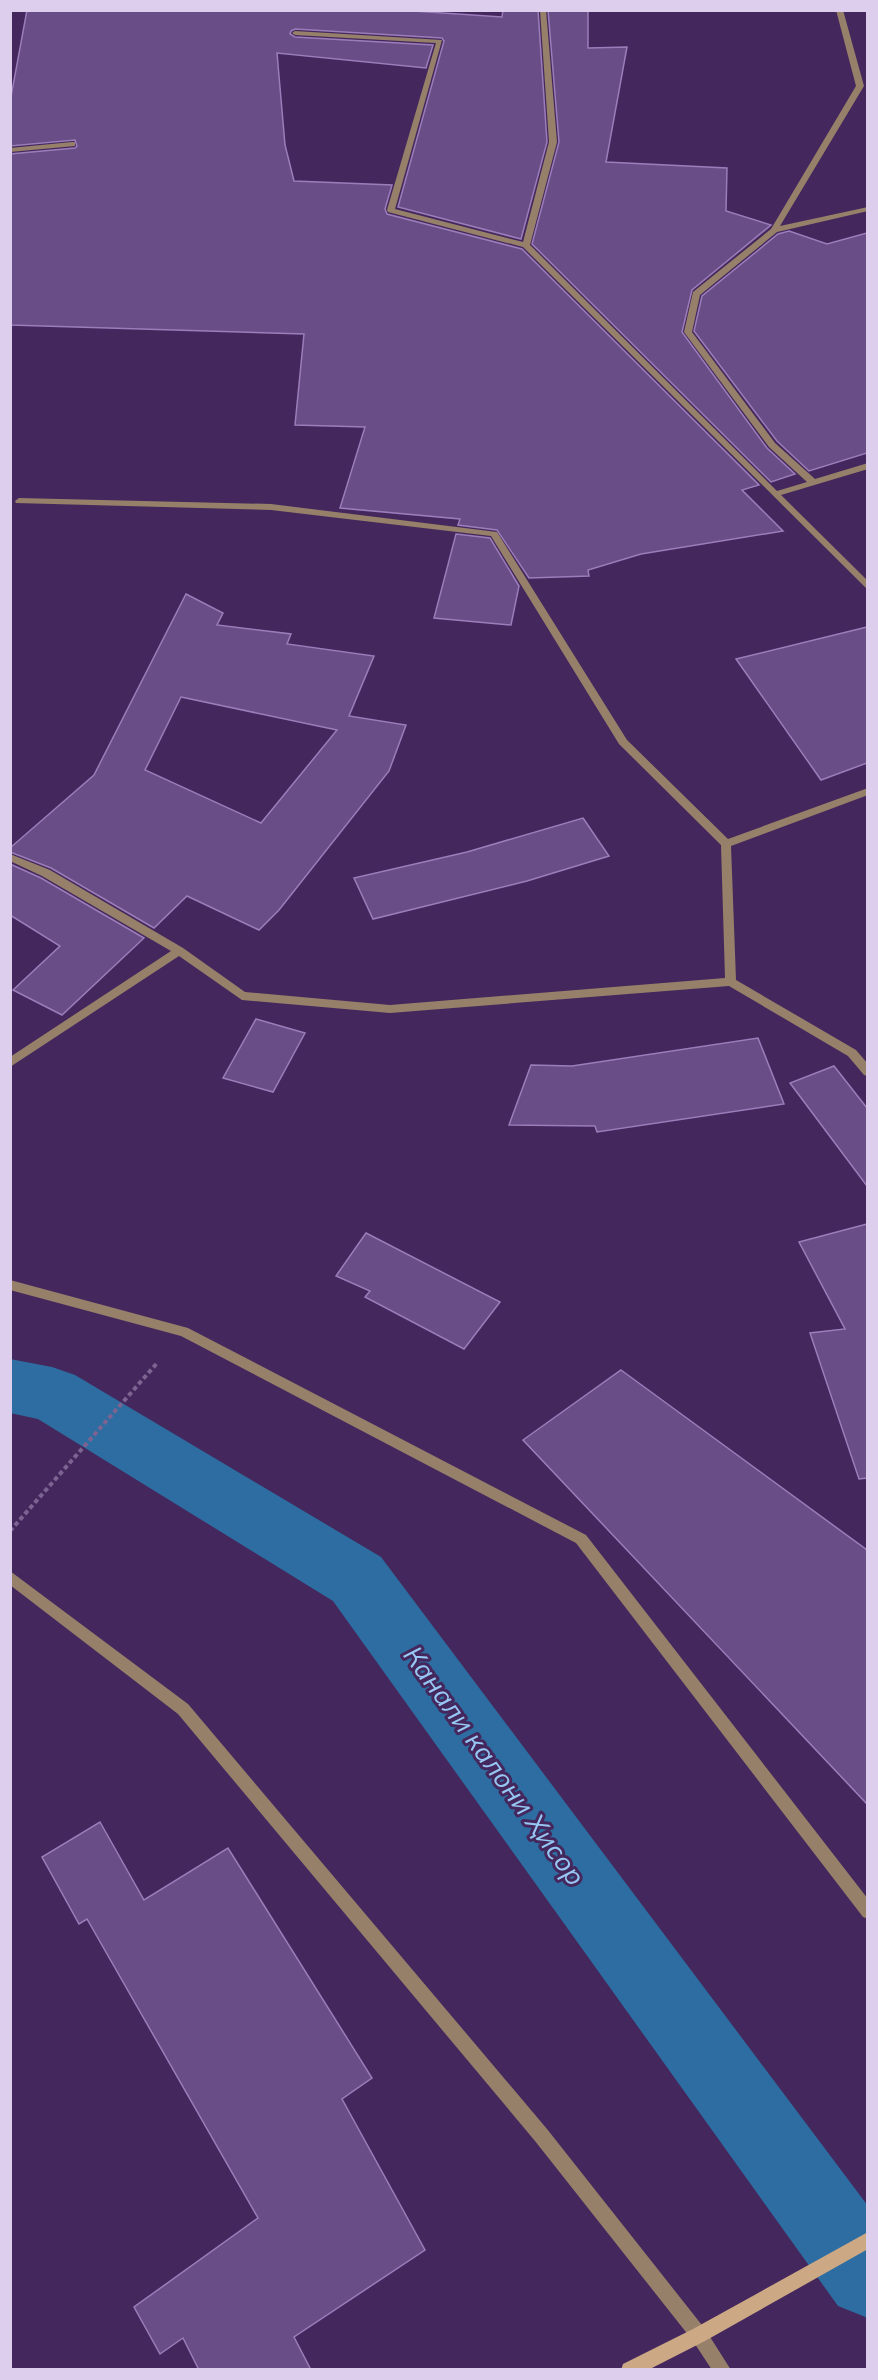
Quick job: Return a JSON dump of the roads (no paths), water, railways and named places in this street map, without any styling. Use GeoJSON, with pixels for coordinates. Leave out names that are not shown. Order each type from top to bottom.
{"type":"FeatureCollection","features":[{"type":"Feature","properties":{"kind":"main road"},"geometry":{"type":"LineString","coordinates":[[629,2370],[699,2335],[867,2240]]}},
{"type":"Feature","properties":{"kind":"street"},"geometry":{"type":"LineString","coordinates":[[526,245],[553,142],[543,10]]}},
{"type":"Feature","properties":{"kind":"street"},"geometry":{"type":"LineString","coordinates":[[814,483],[772,445],[688,332],[696,294],[774,230],[860,86],[839,10]]}},
{"type":"Feature","properties":{"kind":"street"},"geometry":{"type":"LineString","coordinates":[[295,33],[440,41],[392,210],[526,245],[867,587]]}},
{"type":"Feature","properties":{"kind":"street"},"geometry":{"type":"LineString","coordinates":[[10,150],[72,144]]}},
{"type":"Feature","properties":{"kind":"street"},"geometry":{"type":"LineString","coordinates":[[774,230],[867,209]]}},
{"type":"Feature","properties":{"kind":"street"},"geometry":{"type":"LineString","coordinates":[[775,494],[867,466]]}},
{"type":"Feature","properties":{"kind":"street"},"geometry":{"type":"LineString","coordinates":[[19,501],[271,507],[494,534],[622,742],[726,844],[731,982]]}},
{"type":"Feature","properties":{"kind":"street"},"geometry":{"type":"LineString","coordinates":[[726,844],[867,791]]}},
{"type":"Feature","properties":{"kind":"street"},"geometry":{"type":"LineString","coordinates":[[10,857],[46,873],[179,951],[242,996],[390,1009],[731,982],[852,1053],[867,1072]]}},
{"type":"Feature","properties":{"kind":"street"},"geometry":{"type":"LineString","coordinates":[[10,1063],[179,951]]}},
{"type":"Feature","properties":{"kind":"street"},"geometry":{"type":"LineString","coordinates":[[10,1285],[184,1332],[580,1539],[867,1912]]}},
{"type":"Feature","properties":{"kind":"street"},"geometry":{"type":"LineString","coordinates":[[10,1577],[183,1709],[541,2135],[699,2335],[723,2370]]}},
{"type":"Feature","properties":{"kind":"waterway","name":"Канали калони Ҳисор"},"geometry":{"type":"LineString","coordinates":[[10,1386],[52,1394],[357,1579],[868,2276]]}}]}
